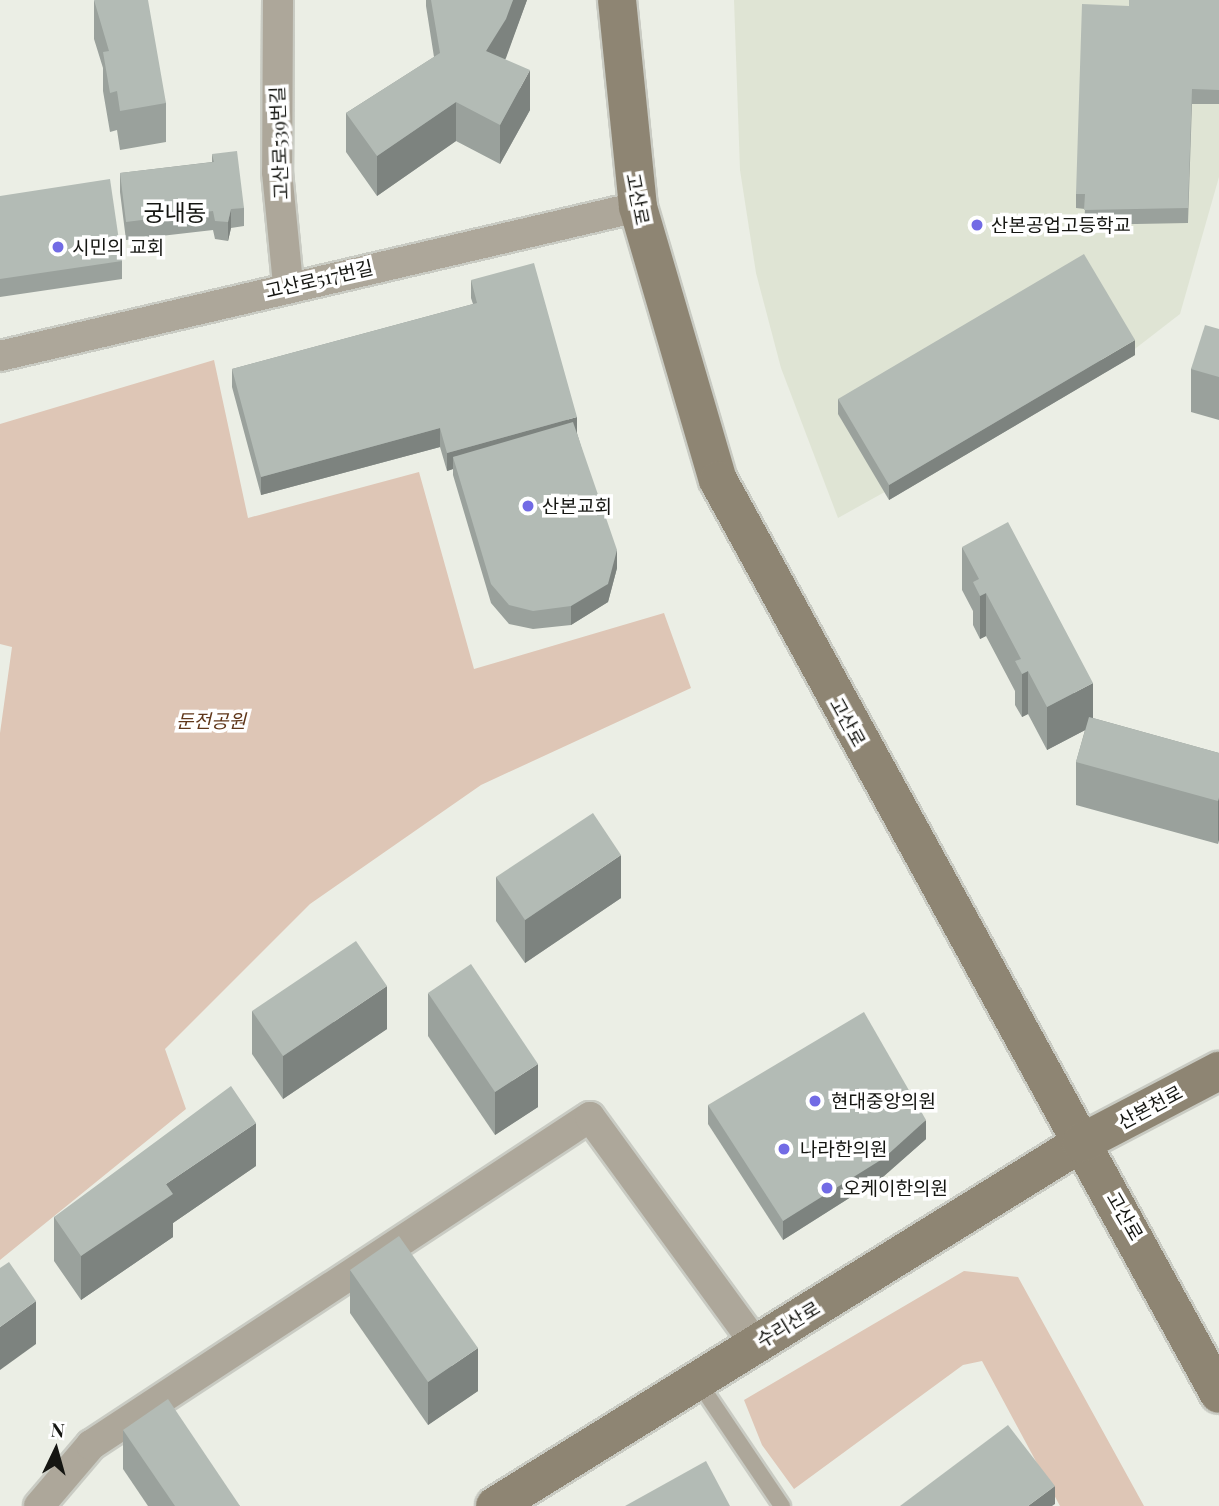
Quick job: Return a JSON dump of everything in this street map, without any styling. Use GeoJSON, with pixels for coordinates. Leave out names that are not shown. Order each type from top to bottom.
{"type":"FeatureCollection","features":[{"type":"Feature","properties":{"kind":"street","name":"고산로539번길"},"geometry":{"type":"LineString","coordinates":[[278,0],[277,172],[288,285]]}},
{"type":"Feature","properties":{"kind":"street","name":"고산로"},"geometry":{"type":"LineString","coordinates":[[617,0],[638,207],[718,480],[1081,1143],[1133,1227],[1219,1394]]}},
{"type":"Feature","properties":{"kind":"street","name":"고산로517번길"},"geometry":{"type":"LineString","coordinates":[[0,356],[288,285],[638,207]]}},
{"type":"Feature","properties":{"kind":"street","name":"산본천로"},"geometry":{"type":"LineString","coordinates":[[1081,1143],[1219,1071]]}},
{"type":"Feature","properties":{"kind":"street"},"geometry":{"type":"LineString","coordinates":[[39,1506],[91,1446],[590,1117],[755,1343]]}},
{"type":"Feature","properties":{"kind":"street","name":"수리산로"},"geometry":{"type":"LineString","coordinates":[[495,1506],[1081,1143]]}},
{"type":"Feature","properties":{"kind":"lane"},"geometry":{"type":"LineString","coordinates":[[697,1380],[782,1506]]}},
{"type":"Feature","properties":{"kind":"shaded area","name":"산본공업고등학교"},"geometry":{"type":"Polygon","coordinates":[[[734,0],[1219,0],[1219,177],[1180,314],[1118,362],[838,518],[781,368],[756,273],[740,170],[734,0]]]}},
{"type":"Feature","properties":{"kind":"green space","name":"둔전공원"},"geometry":{"type":"Polygon","coordinates":[[[214,360],[248,518],[419,472],[474,669],[664,613],[691,688],[481,785],[310,904],[165,1049],[186,1109],[0,1260],[0,733],[12,647],[0,644],[0,424],[214,360]]]}},
{"type":"Feature","properties":{"kind":"green space"},"geometry":{"type":"Polygon","coordinates":[[[964,1271],[1018,1277],[1144,1506],[1060,1506],[982,1361],[963,1365],[794,1489],[762,1445],[744,1400],[964,1271]]]}},
{"type":"Feature","properties":{"kind":"building"},"geometry":{"type":"Polygon","coordinates":[[[94,0],[148,0],[166,103],[120,111],[117,91],[110,93],[103,52],[109,51],[94,0]]]}},
{"type":"Feature","properties":{"kind":"building"},"geometry":{"type":"Polygon","coordinates":[[[431,0],[513,0],[506,19],[486,51],[530,70],[500,125],[456,102],[377,156],[346,113],[440,53],[431,0]]]}},
{"type":"Feature","properties":{"kind":"building"},"geometry":{"type":"Polygon","coordinates":[[[1129,0],[1219,0],[1219,90],[1192,89],[1188,208],[1084,210],[1085,194],[1076,194],[1082,4],[1129,6],[1129,0]]]}},
{"type":"Feature","properties":{"kind":"building"},"geometry":{"type":"Polygon","coordinates":[[[237,151],[244,208],[231,209],[228,222],[215,221],[213,211],[126,222],[120,173],[214,162],[212,154],[237,151]]]}},
{"type":"Feature","properties":{"kind":"building","name":"시민의 교회"},"geometry":{"type":"Polygon","coordinates":[[[110,179],[122,261],[0,279],[0,196],[110,179]]]}},
{"type":"Feature","properties":{"kind":"building"},"geometry":{"type":"Polygon","coordinates":[[[1084,254],[1135,340],[889,485],[838,399],[1084,254]]]}},
{"type":"Feature","properties":{"kind":"building"},"geometry":{"type":"Polygon","coordinates":[[[534,263],[577,417],[447,453],[440,428],[261,477],[232,369],[477,303],[471,280],[534,263]]]}},
{"type":"Feature","properties":{"kind":"building"},"geometry":{"type":"Polygon","coordinates":[[[1205,325],[1219,329],[1219,377],[1191,369],[1205,325]]]}},
{"type":"Feature","properties":{"kind":"building","name":"산본교회"},"geometry":{"type":"Polygon","coordinates":[[[573,422],[617,550],[608,584],[571,606],[533,611],[509,605],[491,584],[453,457],[573,422]]]}},
{"type":"Feature","properties":{"kind":"building"},"geometry":{"type":"Polygon","coordinates":[[[1008,522],[1093,683],[1047,707],[1028,671],[1022,674],[1015,661],[1021,659],[986,593],[980,596],[973,582],[979,579],[962,547],[1008,522]]]}},
{"type":"Feature","properties":{"kind":"building"},"geometry":{"type":"Polygon","coordinates":[[[1089,717],[1219,753],[1218,801],[1076,762],[1089,717]]]}},
{"type":"Feature","properties":{"kind":"building"},"geometry":{"type":"Polygon","coordinates":[[[593,813],[621,855],[525,920],[496,877],[593,813]]]}},
{"type":"Feature","properties":{"kind":"building"},"geometry":{"type":"Polygon","coordinates":[[[356,941],[387,986],[283,1056],[252,1011],[356,941]]]}},
{"type":"Feature","properties":{"kind":"building"},"geometry":{"type":"Polygon","coordinates":[[[471,964],[538,1064],[495,1092],[428,993],[471,964]]]}},
{"type":"Feature","properties":{"kind":"building"},"geometry":{"type":"Polygon","coordinates":[[[864,1012],[926,1120],[884,1158],[783,1221],[708,1105],[864,1012]]]}},
{"type":"Feature","properties":{"kind":"building"},"geometry":{"type":"Polygon","coordinates":[[[231,1086],[256,1123],[166,1184],[173,1194],[81,1256],[54,1217],[231,1086]]]}},
{"type":"Feature","properties":{"kind":"building"},"geometry":{"type":"Polygon","coordinates":[[[399,1236],[478,1348],[428,1382],[350,1270],[399,1236]]]}},
{"type":"Feature","properties":{"kind":"building"},"geometry":{"type":"Polygon","coordinates":[[[9,1262],[36,1301],[0,1327],[0,1268],[9,1262]]]}},
{"type":"Feature","properties":{"kind":"building"},"geometry":{"type":"Polygon","coordinates":[[[168,1399],[240,1506],[175,1506],[123,1430],[168,1399]]]}},
{"type":"Feature","properties":{"kind":"building"},"geometry":{"type":"Polygon","coordinates":[[[1008,1425],[1055,1486],[1028,1506],[900,1506],[1008,1425]]]}},
{"type":"Feature","properties":{"kind":"building"},"geometry":{"type":"Polygon","coordinates":[[[706,1461],[730,1506],[625,1506],[706,1461]]]}},
{"type":"Feature","properties":{"kind":"place","name":"산본공업고등학교"},"geometry":{"type":"Point","coordinates":[977,225]}},
{"type":"Feature","properties":{"kind":"place","name":"시민의 교회"},"geometry":{"type":"Point","coordinates":[58,247]}},
{"type":"Feature","properties":{"kind":"place","name":"산본교회"},"geometry":{"type":"Point","coordinates":[528,506]}},
{"type":"Feature","properties":{"kind":"place","name":"현대중앙의원"},"geometry":{"type":"Point","coordinates":[815,1101]}},
{"type":"Feature","properties":{"kind":"place","name":"나라한의원"},"geometry":{"type":"Point","coordinates":[784,1149]}},
{"type":"Feature","properties":{"kind":"place","name":"오케이한의원"},"geometry":{"type":"Point","coordinates":[827,1188]}},
{"type":"Feature","properties":{"kind":"district","name":"궁내동"},"geometry":{"type":"Point","coordinates":[175,212]}}]}
